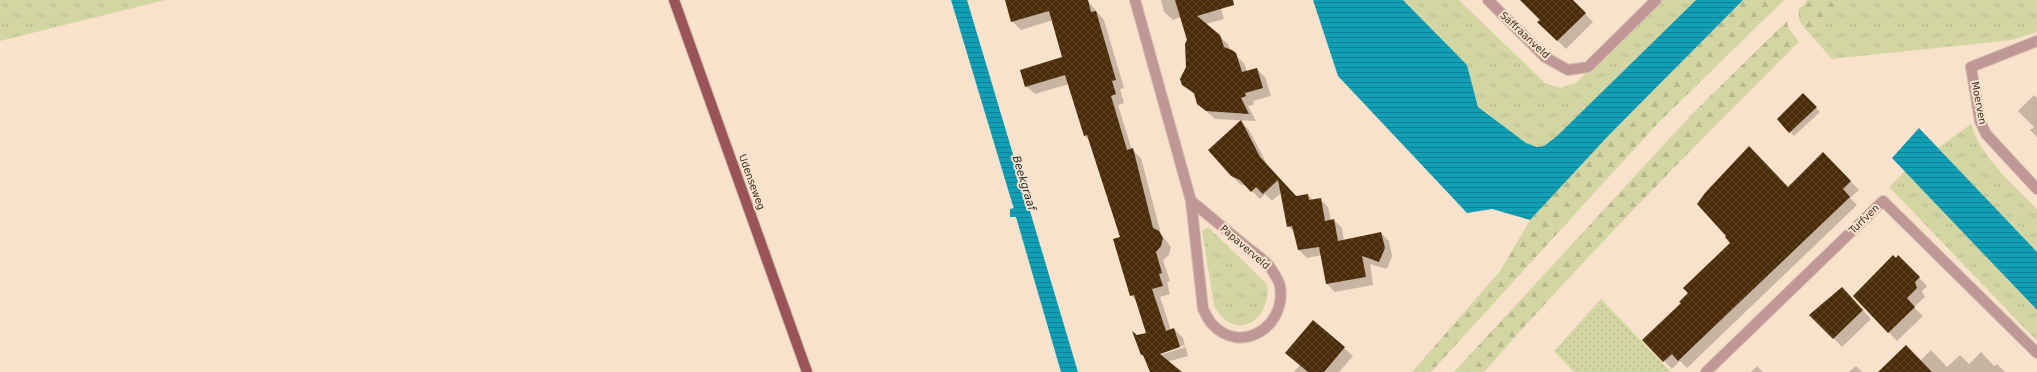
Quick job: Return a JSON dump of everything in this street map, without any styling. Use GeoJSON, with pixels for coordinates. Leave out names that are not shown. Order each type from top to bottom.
{"type":"FeatureCollection","features":[{"type":"Feature","properties":{"kind":"main road","name":"Udenseweg"},"geometry":{"type":"LineString","coordinates":[[674,0],[807,372]]}},
{"type":"Feature","properties":{"kind":"street","name":"Papaverveld"},"geometry":{"type":"LineString","coordinates":[[1135,0],[1191,201],[1203,308],[1211,323],[1220,332],[1234,337],[1250,336],[1263,331],[1272,323],[1280,305],[1280,285],[1269,266],[1191,201]]}},
{"type":"Feature","properties":{"kind":"street","name":"Saffraanveld"},"geometry":{"type":"LineString","coordinates":[[1488,0],[1545,57],[1568,70],[1588,67],[1656,0]]}},
{"type":"Feature","properties":{"kind":"street","name":"Moerven"},"geometry":{"type":"LineString","coordinates":[[2037,41],[1971,67],[1980,121],[1986,134],[2037,189]]}},
{"type":"Feature","properties":{"kind":"street","name":"Turfven"},"geometry":{"type":"LineString","coordinates":[[1706,372],[1883,201],[2037,353]]}},
{"type":"Feature","properties":{"kind":"green space"},"geometry":{"type":"Polygon","coordinates":[[[0,0],[165,0],[0,41],[0,0]]]}},
{"type":"Feature","properties":{"kind":"green space"},"geometry":{"type":"Polygon","coordinates":[[[1403,0],[1459,0],[1545,83],[1560,88],[1576,83],[1661,0],[1696,0],[1557,136],[1544,146],[1537,147],[1526,143],[1478,107],[1467,65],[1403,0]]]}},
{"type":"Feature","properties":{"kind":"green space"},"geometry":{"type":"Polygon","coordinates":[[[1743,0],[1784,0],[1658,123],[1431,372],[1412,372],[1501,270],[1530,220],[1610,134],[1743,0]]]}},
{"type":"Feature","properties":{"kind":"green space"},"geometry":{"type":"Polygon","coordinates":[[[1808,0],[1840,0],[1808,32],[1800,22],[1798,10],[1808,0]]]}},
{"type":"Feature","properties":{"kind":"green space"},"geometry":{"type":"Polygon","coordinates":[[[1840,0],[2037,0],[2037,32],[2012,40],[1832,59],[1808,32],[1840,0]]]}},
{"type":"Feature","properties":{"kind":"green space"},"geometry":{"type":"Polygon","coordinates":[[[1787,21],[1788,27],[1799,42],[1638,204],[1560,287],[1484,372],[1454,372],[1694,112],[1787,21]]]}},
{"type":"Feature","properties":{"kind":"green space"},"geometry":{"type":"Polygon","coordinates":[[[1971,124],[1976,137],[1990,159],[2008,180],[2037,209],[2037,252],[1938,148],[1971,124]]]}},
{"type":"Feature","properties":{"kind":"green space"},"geometry":{"type":"Polygon","coordinates":[[[1905,171],[2037,310],[2037,341],[1889,187],[1905,171]]]}},
{"type":"Feature","properties":{"kind":"green space"},"geometry":{"type":"Polygon","coordinates":[[[1208,227],[1267,284],[1267,297],[1264,309],[1257,318],[1250,323],[1240,326],[1231,324],[1222,317],[1214,305],[1202,231],[1208,227]]]}},
{"type":"Feature","properties":{"kind":"green space"},"geometry":{"type":"Polygon","coordinates":[[[1601,299],[1671,372],[1574,372],[1554,351],[1601,299]]]}},
{"type":"Feature","properties":{"kind":"water"},"geometry":{"type":"Polygon","coordinates":[[[951,0],[967,0],[1078,372],[1061,372],[1016,217],[1010,217],[1010,209],[1014,208],[951,0]]]}},
{"type":"Feature","properties":{"kind":"water"},"geometry":{"type":"Polygon","coordinates":[[[1313,0],[1403,0],[1467,65],[1478,107],[1526,143],[1537,147],[1544,146],[1557,136],[1696,0],[1743,0],[1610,134],[1530,220],[1492,209],[1467,213],[1338,76],[1313,0]]]}},
{"type":"Feature","properties":{"kind":"water"},"geometry":{"type":"Polygon","coordinates":[[[1919,128],[2037,252],[2037,310],[1892,158],[1919,128]]]}},
{"type":"Feature","properties":{"kind":"building"},"geometry":{"type":"Polygon","coordinates":[[[1005,0],[1088,0],[1091,12],[1096,11],[1116,80],[1112,81],[1116,94],[1111,96],[1127,150],[1133,148],[1153,228],[1159,231],[1163,238],[1161,246],[1156,252],[1162,273],[1159,274],[1163,286],[1152,289],[1166,331],[1174,328],[1180,347],[1160,354],[1182,372],[1150,372],[1143,355],[1141,355],[1132,331],[1137,335],[1146,333],[1134,295],[1130,296],[1113,239],[1120,237],[1087,135],[1084,136],[1065,75],[1025,87],[1020,70],[1062,57],[1049,11],[1011,22],[1005,0]]]}},
{"type":"Feature","properties":{"kind":"building"},"geometry":{"type":"Polygon","coordinates":[[[1175,0],[1233,0],[1234,5],[1197,16],[1220,35],[1224,47],[1236,53],[1242,72],[1257,68],[1263,88],[1245,93],[1246,96],[1241,98],[1249,114],[1206,111],[1197,104],[1194,93],[1182,85],[1180,79],[1186,67],[1185,44],[1187,40],[1175,0]]]}},
{"type":"Feature","properties":{"kind":"building"},"geometry":{"type":"Polygon","coordinates":[[[1520,0],[1573,0],[1586,13],[1557,41],[1537,22],[1540,20],[1520,0]]]}},
{"type":"Feature","properties":{"kind":"building"},"geometry":{"type":"Polygon","coordinates":[[[1803,93],[1817,107],[1789,133],[1777,119],[1803,93]]]}},
{"type":"Feature","properties":{"kind":"building"},"geometry":{"type":"Polygon","coordinates":[[[1241,120],[1260,157],[1296,196],[1308,194],[1309,200],[1321,198],[1325,221],[1334,219],[1338,241],[1381,232],[1385,248],[1379,262],[1362,256],[1366,277],[1326,284],[1319,247],[1298,250],[1292,226],[1287,227],[1278,180],[1263,194],[1256,187],[1251,192],[1240,180],[1231,176],[1208,150],[1241,120]]]}},
{"type":"Feature","properties":{"kind":"building"},"geometry":{"type":"Polygon","coordinates":[[[1749,146],[1788,187],[1823,152],[1851,181],[1843,189],[1850,197],[1678,361],[1672,354],[1663,362],[1642,340],[1681,303],[1679,302],[1688,293],[1683,288],[1730,243],[1725,237],[1726,236],[1697,204],[1705,193],[1749,146]]]}},
{"type":"Feature","properties":{"kind":"building"},"geometry":{"type":"Polygon","coordinates":[[[1893,255],[1896,258],[1898,255],[1920,277],[1915,282],[1917,288],[1907,298],[1915,307],[1888,333],[1853,296],[1893,255]]]}},
{"type":"Feature","properties":{"kind":"building"},"geometry":{"type":"Polygon","coordinates":[[[1842,287],[1863,310],[1833,339],[1809,315],[1842,287]]]}},
{"type":"Feature","properties":{"kind":"building"},"geometry":{"type":"Polygon","coordinates":[[[1313,320],[1345,347],[1324,372],[1308,372],[1285,353],[1313,320]]]}},
{"type":"Feature","properties":{"kind":"building"},"geometry":{"type":"Polygon","coordinates":[[[1906,345],[1932,372],[1878,372],[1906,345]]]}},
{"type":"Feature","properties":{"kind":"water label","name":"Beekgraaf"},"geometry":{"type":"Point","coordinates":[1024,183]}}]}
